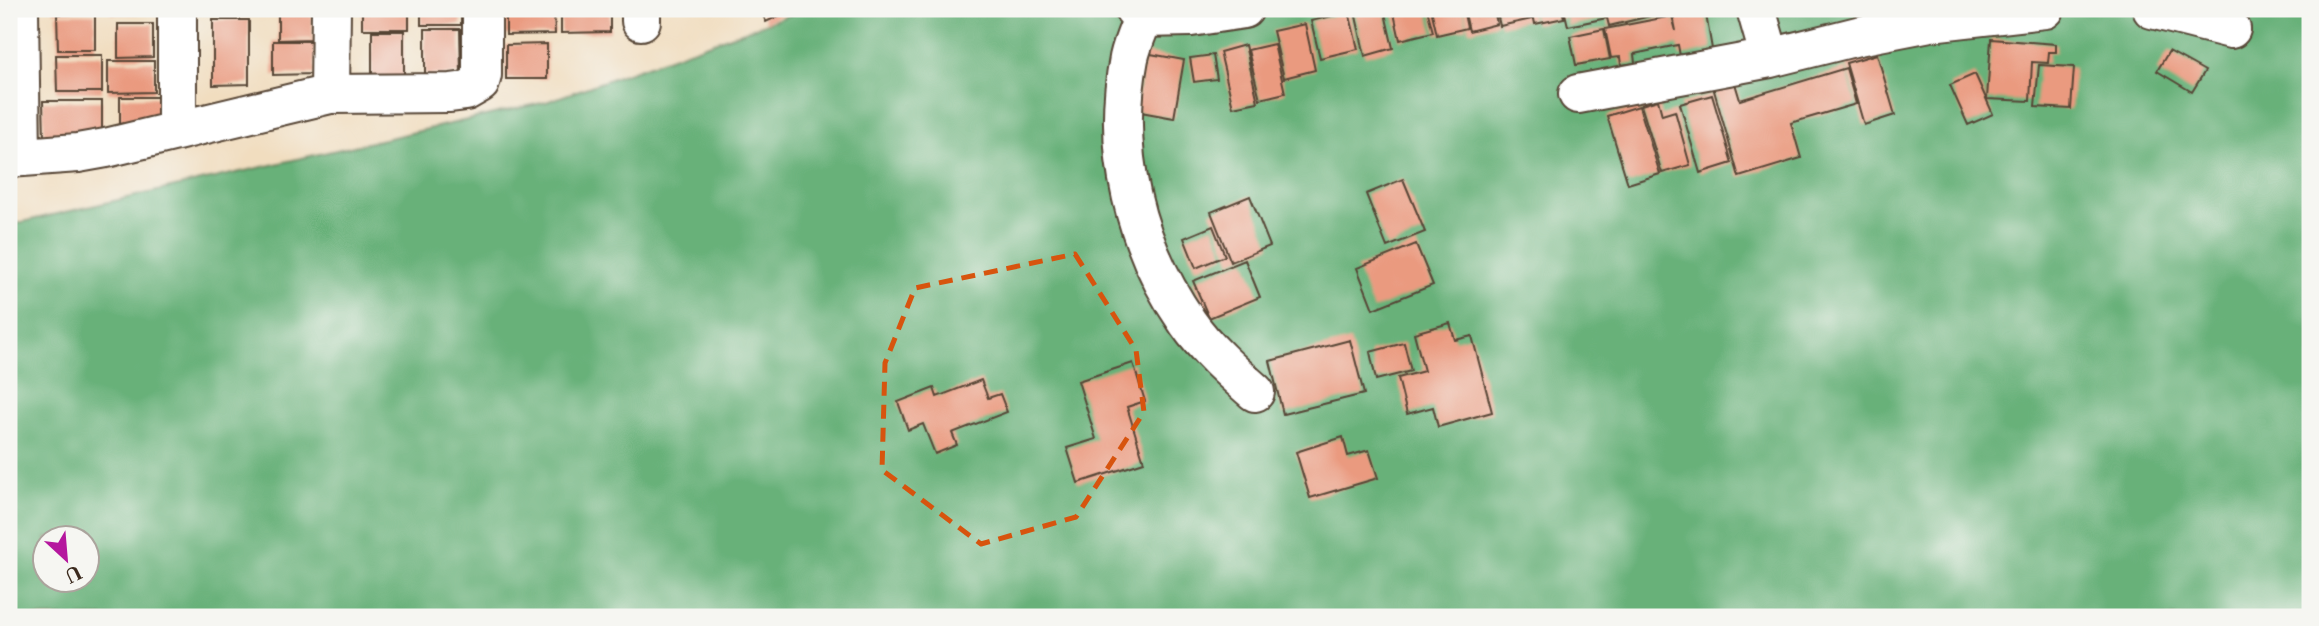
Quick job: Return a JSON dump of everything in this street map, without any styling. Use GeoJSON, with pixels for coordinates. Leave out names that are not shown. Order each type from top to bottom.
{"type":"FeatureCollection","features":[{"type":"Feature","properties":{"kind":"street"},"geometry":{"type":"LineString","coordinates":[[19,9],[15,158],[78,153],[330,94],[430,94],[466,91],[480,83],[482,75],[482,9]]}},
{"type":"Feature","properties":{"kind":"street"},"geometry":{"type":"LineString","coordinates":[[177,9],[177,131]]}},
{"type":"Feature","properties":{"kind":"street"},"geometry":{"type":"LineString","coordinates":[[330,94],[331,9]]}},
{"type":"Feature","properties":{"kind":"street"},"geometry":{"type":"LineString","coordinates":[[1244,9],[1191,17],[1138,13],[1129,56],[1123,107],[1124,160],[1135,216],[1157,274],[1189,324],[1221,362],[1255,392]]}},
{"type":"Feature","properties":{"kind":"street"},"geometry":{"type":"LineString","coordinates":[[1756,9],[1770,58]]}},
{"type":"Feature","properties":{"kind":"street"},"geometry":{"type":"LineString","coordinates":[[1578,94],[1770,58],[1858,36],[1930,22],[2045,9]]}},
{"type":"Feature","properties":{"kind":"street"},"geometry":{"type":"LineString","coordinates":[[2152,9],[2231,29]]}},
{"type":"Feature","properties":{"kind":"highlighted area"},"geometry":{"type":"Polygon","coordinates":[[[1075,254],[1136,350],[1144,412],[1076,517],[981,544],[882,470],[885,363],[915,288],[1075,254]]]}},
{"type":"Feature","properties":{"kind":"green space"},"geometry":{"type":"Polygon","coordinates":[[[806,9],[2310,9],[2310,617],[9,617],[9,225],[546,102],[806,9]]]}},
{"type":"Feature","properties":{"kind":"building"},"geometry":{"type":"Polygon","coordinates":[[[54,9],[94,9],[94,11],[54,12],[54,9]]]}},
{"type":"Feature","properties":{"kind":"building"},"geometry":{"type":"Polygon","coordinates":[[[111,9],[156,9],[156,13],[111,14],[111,9]]]}},
{"type":"Feature","properties":{"kind":"building"},"geometry":{"type":"Polygon","coordinates":[[[219,9],[252,9],[252,14],[219,14],[219,9]]]}},
{"type":"Feature","properties":{"kind":"building"},"geometry":{"type":"Polygon","coordinates":[[[362,9],[409,9],[409,29],[362,29],[362,9]]]}},
{"type":"Feature","properties":{"kind":"building"},"geometry":{"type":"Polygon","coordinates":[[[421,9],[461,9],[461,25],[421,25],[421,9]]]}},
{"type":"Feature","properties":{"kind":"building"},"geometry":{"type":"Polygon","coordinates":[[[506,9],[554,9],[555,34],[506,35],[506,9]]]}},
{"type":"Feature","properties":{"kind":"building"},"geometry":{"type":"Polygon","coordinates":[[[561,9],[610,9],[610,32],[561,33],[561,9]]]}},
{"type":"Feature","properties":{"kind":"building"},"geometry":{"type":"Polygon","coordinates":[[[760,9],[793,9],[766,22],[760,9]]]}},
{"type":"Feature","properties":{"kind":"building"},"geometry":{"type":"Polygon","coordinates":[[[1384,9],[1393,48],[1365,56],[1355,12],[1384,9]]]}},
{"type":"Feature","properties":{"kind":"building"},"geometry":{"type":"Polygon","coordinates":[[[1393,9],[1427,9],[1433,32],[1400,40],[1393,9]]]}},
{"type":"Feature","properties":{"kind":"building"},"geometry":{"type":"Polygon","coordinates":[[[1431,9],[1463,9],[1467,28],[1437,35],[1431,9]]]}},
{"type":"Feature","properties":{"kind":"building"},"geometry":{"type":"Polygon","coordinates":[[[1464,9],[1494,9],[1497,24],[1469,31],[1464,9]]]}},
{"type":"Feature","properties":{"kind":"building"},"geometry":{"type":"Polygon","coordinates":[[[1496,9],[1530,9],[1532,19],[1500,26],[1496,9]]]}},
{"type":"Feature","properties":{"kind":"building"},"geometry":{"type":"Polygon","coordinates":[[[1532,9],[1562,9],[1564,18],[1535,24],[1532,9]]]}},
{"type":"Feature","properties":{"kind":"building"},"geometry":{"type":"Polygon","coordinates":[[[1564,9],[1666,9],[1667,12],[1609,26],[1607,18],[1568,26],[1564,9]]]}},
{"type":"Feature","properties":{"kind":"building"},"geometry":{"type":"Polygon","coordinates":[[[1705,9],[1712,49],[1680,56],[1678,45],[1634,54],[1635,63],[1621,65],[1620,57],[1611,58],[1605,29],[1672,16],[1676,31],[1673,16],[1705,9]]]}},
{"type":"Feature","properties":{"kind":"building"},"geometry":{"type":"Polygon","coordinates":[[[278,10],[312,10],[313,39],[278,40],[278,10]]]}},
{"type":"Feature","properties":{"kind":"building"},"geometry":{"type":"Polygon","coordinates":[[[1349,12],[1358,49],[1320,58],[1311,21],[1349,12]]]}},
{"type":"Feature","properties":{"kind":"building"},"geometry":{"type":"Polygon","coordinates":[[[57,14],[95,14],[95,50],[58,50],[57,14]]]}},
{"type":"Feature","properties":{"kind":"building"},"geometry":{"type":"Polygon","coordinates":[[[213,20],[249,20],[249,84],[213,85],[213,20]]]}},
{"type":"Feature","properties":{"kind":"building"},"geometry":{"type":"Polygon","coordinates":[[[118,24],[153,24],[153,57],[118,58],[118,24]]]}},
{"type":"Feature","properties":{"kind":"building"},"geometry":{"type":"Polygon","coordinates":[[[1305,24],[1315,70],[1284,78],[1273,31],[1305,24]]]}},
{"type":"Feature","properties":{"kind":"building"},"geometry":{"type":"Polygon","coordinates":[[[425,29],[460,29],[461,75],[425,75],[425,29]]]}},
{"type":"Feature","properties":{"kind":"building"},"geometry":{"type":"Polygon","coordinates":[[[1604,29],[1610,59],[1576,65],[1570,36],[1604,29]]]}},
{"type":"Feature","properties":{"kind":"building"},"geometry":{"type":"Polygon","coordinates":[[[372,31],[404,31],[404,80],[372,80],[372,31]]]}},
{"type":"Feature","properties":{"kind":"building"},"geometry":{"type":"Polygon","coordinates":[[[1991,39],[2056,44],[2056,52],[2049,52],[2048,63],[2032,62],[2030,101],[1987,99],[1991,39]]]}},
{"type":"Feature","properties":{"kind":"building"},"geometry":{"type":"Polygon","coordinates":[[[273,41],[315,41],[315,74],[273,75],[273,41]]]}},
{"type":"Feature","properties":{"kind":"building"},"geometry":{"type":"Polygon","coordinates":[[[547,44],[547,79],[506,79],[506,45],[547,44]]]}},
{"type":"Feature","properties":{"kind":"building"},"geometry":{"type":"Polygon","coordinates":[[[1274,44],[1285,93],[1260,99],[1248,50],[1274,44]]]}},
{"type":"Feature","properties":{"kind":"building"},"geometry":{"type":"Polygon","coordinates":[[[1245,45],[1258,102],[1233,107],[1220,52],[1245,45]]]}},
{"type":"Feature","properties":{"kind":"building"},"geometry":{"type":"Polygon","coordinates":[[[2169,51],[2205,71],[2192,92],[2157,71],[2169,51]]]}},
{"type":"Feature","properties":{"kind":"building"},"geometry":{"type":"Polygon","coordinates":[[[1145,53],[1184,60],[1174,118],[1135,111],[1145,53]]]}},
{"type":"Feature","properties":{"kind":"building"},"geometry":{"type":"Polygon","coordinates":[[[1877,54],[1895,115],[1864,125],[1846,63],[1877,54]]]}},
{"type":"Feature","properties":{"kind":"building"},"geometry":{"type":"Polygon","coordinates":[[[56,55],[102,55],[102,92],[57,92],[56,55]]]}},
{"type":"Feature","properties":{"kind":"building"},"geometry":{"type":"Polygon","coordinates":[[[1213,55],[1217,79],[1194,82],[1190,58],[1213,55]]]}},
{"type":"Feature","properties":{"kind":"building"},"geometry":{"type":"Polygon","coordinates":[[[108,61],[154,61],[154,92],[108,93],[108,61]]]}},
{"type":"Feature","properties":{"kind":"building"},"geometry":{"type":"Polygon","coordinates":[[[2039,65],[2074,67],[2071,109],[2035,107],[2039,65]]]}},
{"type":"Feature","properties":{"kind":"building"},"geometry":{"type":"Polygon","coordinates":[[[1846,68],[1856,104],[1791,123],[1801,158],[1739,177],[1713,87],[1734,80],[1740,100],[1846,68]]]}},
{"type":"Feature","properties":{"kind":"building"},"geometry":{"type":"Polygon","coordinates":[[[1975,74],[1993,114],[1968,125],[1950,85],[1975,74]]]}},
{"type":"Feature","properties":{"kind":"building"},"geometry":{"type":"Polygon","coordinates":[[[1712,95],[1732,163],[1700,173],[1680,104],[1712,95]]]}},
{"type":"Feature","properties":{"kind":"building"},"geometry":{"type":"Polygon","coordinates":[[[120,97],[158,97],[158,126],[120,127],[120,97]]]}},
{"type":"Feature","properties":{"kind":"building"},"geometry":{"type":"Polygon","coordinates":[[[1658,100],[1662,115],[1675,111],[1690,165],[1662,173],[1641,105],[1658,100]]]}},
{"type":"Feature","properties":{"kind":"building"},"geometry":{"type":"Polygon","coordinates":[[[43,101],[102,101],[102,137],[44,138],[43,101]]]}},
{"type":"Feature","properties":{"kind":"building"},"geometry":{"type":"Polygon","coordinates":[[[1639,106],[1660,174],[1628,184],[1607,116],[1639,106]]]}},
{"type":"Feature","properties":{"kind":"building"},"geometry":{"type":"Polygon","coordinates":[[[1403,179],[1425,232],[1387,247],[1366,194],[1403,179]]]}},
{"type":"Feature","properties":{"kind":"building"},"geometry":{"type":"Polygon","coordinates":[[[1250,196],[1270,246],[1231,262],[1211,212],[1250,196]]]}},
{"type":"Feature","properties":{"kind":"building"},"geometry":{"type":"Polygon","coordinates":[[[1213,226],[1225,256],[1196,268],[1184,238],[1213,226]]]}},
{"type":"Feature","properties":{"kind":"building"},"geometry":{"type":"Polygon","coordinates":[[[1416,244],[1433,285],[1373,309],[1357,268],[1416,244]]]}},
{"type":"Feature","properties":{"kind":"building"},"geometry":{"type":"Polygon","coordinates":[[[1245,260],[1260,297],[1209,318],[1193,281],[1245,260]]]}},
{"type":"Feature","properties":{"kind":"building"},"geometry":{"type":"Polygon","coordinates":[[[1450,323],[1455,340],[1472,336],[1492,412],[1438,427],[1433,407],[1407,414],[1398,378],[1424,371],[1414,333],[1450,323]]]}},
{"type":"Feature","properties":{"kind":"building"},"geometry":{"type":"Polygon","coordinates":[[[1350,340],[1364,394],[1283,414],[1270,361],[1350,340]]]}},
{"type":"Feature","properties":{"kind":"building"},"geometry":{"type":"Polygon","coordinates":[[[1404,343],[1411,371],[1376,380],[1370,352],[1404,343]]]}},
{"type":"Feature","properties":{"kind":"building"},"geometry":{"type":"Polygon","coordinates":[[[1133,363],[1145,401],[1127,407],[1144,462],[1078,483],[1067,448],[1096,439],[1078,381],[1133,363]]]}},
{"type":"Feature","properties":{"kind":"building"},"geometry":{"type":"Polygon","coordinates":[[[981,380],[988,398],[1000,394],[1007,412],[952,433],[957,445],[935,454],[923,424],[908,430],[898,402],[934,388],[937,397],[981,380]]]}},
{"type":"Feature","properties":{"kind":"building"},"geometry":{"type":"Polygon","coordinates":[[[1343,437],[1348,456],[1369,450],[1378,478],[1310,498],[1296,452],[1343,437]]]}}]}
